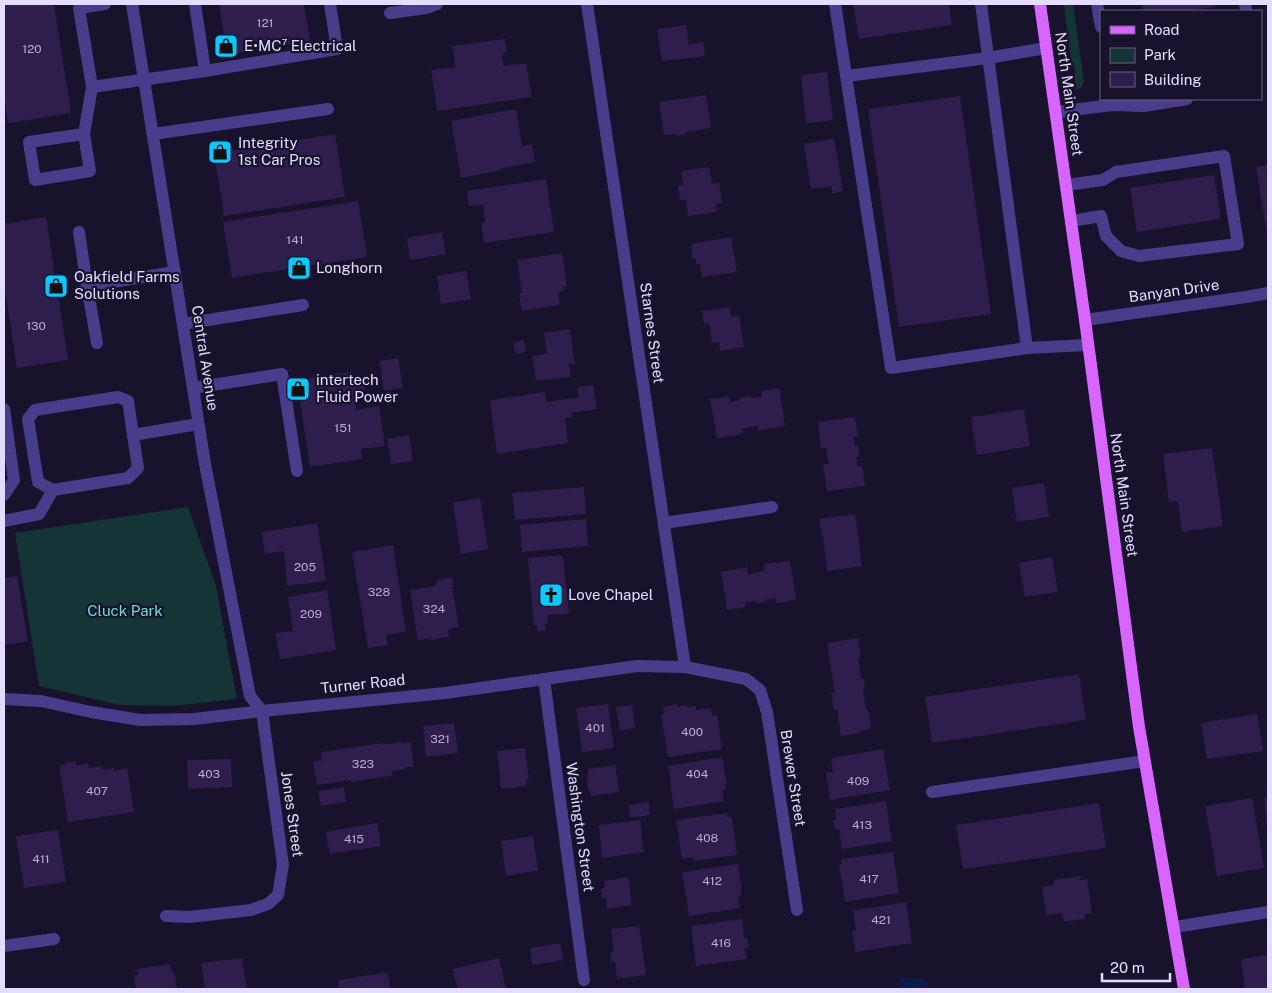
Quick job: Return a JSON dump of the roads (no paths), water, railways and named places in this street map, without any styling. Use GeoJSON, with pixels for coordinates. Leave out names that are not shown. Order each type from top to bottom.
{"type":"FeatureCollection","features":[{"type":"Feature","properties":{"kind":"main road","name":"North Main Street"},"geometry":{"type":"LineString","coordinates":[[1040,4],[1085,320],[1139,727],[1175,927],[1184,989]]}},
{"type":"Feature","properties":{"kind":"street"},"geometry":{"type":"LineString","coordinates":[[84,134],[29,142],[35,180],[90,171],[84,134],[92,87],[78,6],[105,4]]}},
{"type":"Feature","properties":{"kind":"street","name":"Central Avenue"},"geometry":{"type":"LineString","coordinates":[[132,4],[205,464],[250,696],[262,711]]}},
{"type":"Feature","properties":{"kind":"street"},"geometry":{"type":"LineString","coordinates":[[195,4],[205,71]]}},
{"type":"Feature","properties":{"kind":"street"},"geometry":{"type":"LineString","coordinates":[[92,87],[205,71],[336,49],[330,4]]}},
{"type":"Feature","properties":{"kind":"street"},"geometry":{"type":"LineString","coordinates":[[390,13],[426,8],[437,4]]}},
{"type":"Feature","properties":{"kind":"street","name":"Starnes Street"},"geometry":{"type":"LineString","coordinates":[[587,4],[686,667]]}},
{"type":"Feature","properties":{"kind":"street"},"geometry":{"type":"LineString","coordinates":[[835,4],[891,368],[1027,348],[1088,345]]}},
{"type":"Feature","properties":{"kind":"street"},"geometry":{"type":"LineString","coordinates":[[980,4],[1027,348]]}},
{"type":"Feature","properties":{"kind":"street"},"geometry":{"type":"LineString","coordinates":[[1097,4],[1100,21]]}},
{"type":"Feature","properties":{"kind":"street"},"geometry":{"type":"LineString","coordinates":[[846,76],[988,58],[1046,48]]}},
{"type":"Feature","properties":{"kind":"street"},"geometry":{"type":"LineString","coordinates":[[1056,112],[1111,102],[1144,106],[1181,100]]}},
{"type":"Feature","properties":{"kind":"street"},"geometry":{"type":"LineString","coordinates":[[153,134],[328,109]]}},
{"type":"Feature","properties":{"kind":"street"},"geometry":{"type":"LineString","coordinates":[[1066,185],[1102,180],[1116,172],[1224,156],[1238,244],[1139,256],[1121,250],[1106,236],[1101,216],[1071,221]]}},
{"type":"Feature","properties":{"kind":"street"},"geometry":{"type":"LineString","coordinates":[[79,232],[96,344]]}},
{"type":"Feature","properties":{"kind":"street"},"geometry":{"type":"LineString","coordinates":[[87,286],[175,272]]}},
{"type":"Feature","properties":{"kind":"street","name":"Banyan Drive"},"geometry":{"type":"LineString","coordinates":[[1085,320],[1246,298],[1268,293]]}},
{"type":"Feature","properties":{"kind":"street"},"geometry":{"type":"LineString","coordinates":[[183,324],[303,305]]}},
{"type":"Feature","properties":{"kind":"street"},"geometry":{"type":"LineString","coordinates":[[193,388],[282,374],[297,471]]}},
{"type":"Feature","properties":{"kind":"street"},"geometry":{"type":"LineString","coordinates":[[118,397],[128,401],[134,435],[138,468],[128,478],[53,490],[38,482],[28,419],[35,410],[118,397]]}},
{"type":"Feature","properties":{"kind":"street"},"geometry":{"type":"LineString","coordinates":[[4,409],[14,480],[4,495]]}},
{"type":"Feature","properties":{"kind":"street"},"geometry":{"type":"LineString","coordinates":[[134,435],[198,424]]}},
{"type":"Feature","properties":{"kind":"street"},"geometry":{"type":"LineString","coordinates":[[4,521],[38,514],[53,490]]}},
{"type":"Feature","properties":{"kind":"street"},"geometry":{"type":"LineString","coordinates":[[664,523],[772,507]]}},
{"type":"Feature","properties":{"kind":"street","name":"Turner Road"},"geometry":{"type":"LineString","coordinates":[[4,699],[41,701],[140,720],[194,719],[445,693],[637,666],[686,667],[725,674]]}},
{"type":"Feature","properties":{"kind":"street","name":"Brewer Street"},"geometry":{"type":"LineString","coordinates":[[725,674],[746,679],[760,690],[767,712],[797,910]]}},
{"type":"Feature","properties":{"kind":"street","name":"Washington Street"},"geometry":{"type":"LineString","coordinates":[[544,679],[584,980]]}},
{"type":"Feature","properties":{"kind":"street","name":"Jones Street"},"geometry":{"type":"LineString","coordinates":[[166,916],[189,917],[251,910],[268,904],[278,895],[283,864],[262,711]]}},
{"type":"Feature","properties":{"kind":"street"},"geometry":{"type":"LineString","coordinates":[[932,792],[1090,770],[1145,760]]}},
{"type":"Feature","properties":{"kind":"street"},"geometry":{"type":"LineString","coordinates":[[1175,927],[1268,912]]}},
{"type":"Feature","properties":{"kind":"street"},"geometry":{"type":"LineString","coordinates":[[4,946],[54,939]]}},
{"type":"Feature","properties":{"kind":"water"},"geometry":{"type":"Polygon","coordinates":[[[902,977],[924,979],[927,981],[927,989],[900,989],[899,979],[902,977]]]}},
{"type":"Feature","properties":{"kind":"place","name":"E•MC⁷ Electrical"},"geometry":{"type":"Point","coordinates":[226,46]}},
{"type":"Feature","properties":{"kind":"place","name":"Integrity 1st Car Pros"},"geometry":{"type":"Point","coordinates":[220,152]}},
{"type":"Feature","properties":{"kind":"place","name":"Longhorn"},"geometry":{"type":"Point","coordinates":[299,268]}},
{"type":"Feature","properties":{"kind":"place","name":"Oakfield Farms Solutions"},"geometry":{"type":"Point","coordinates":[56,286]}},
{"type":"Feature","properties":{"kind":"place","name":"intertech Fluid Power"},"geometry":{"type":"Point","coordinates":[298,389]}},
{"type":"Feature","properties":{"kind":"place","name":"Love Chapel"},"geometry":{"type":"Point","coordinates":[551,595]}},
{"type":"Feature","properties":{"kind":"park label","name":"Cluck Park"},"geometry":{"type":"Point","coordinates":[125,611]}}]}
